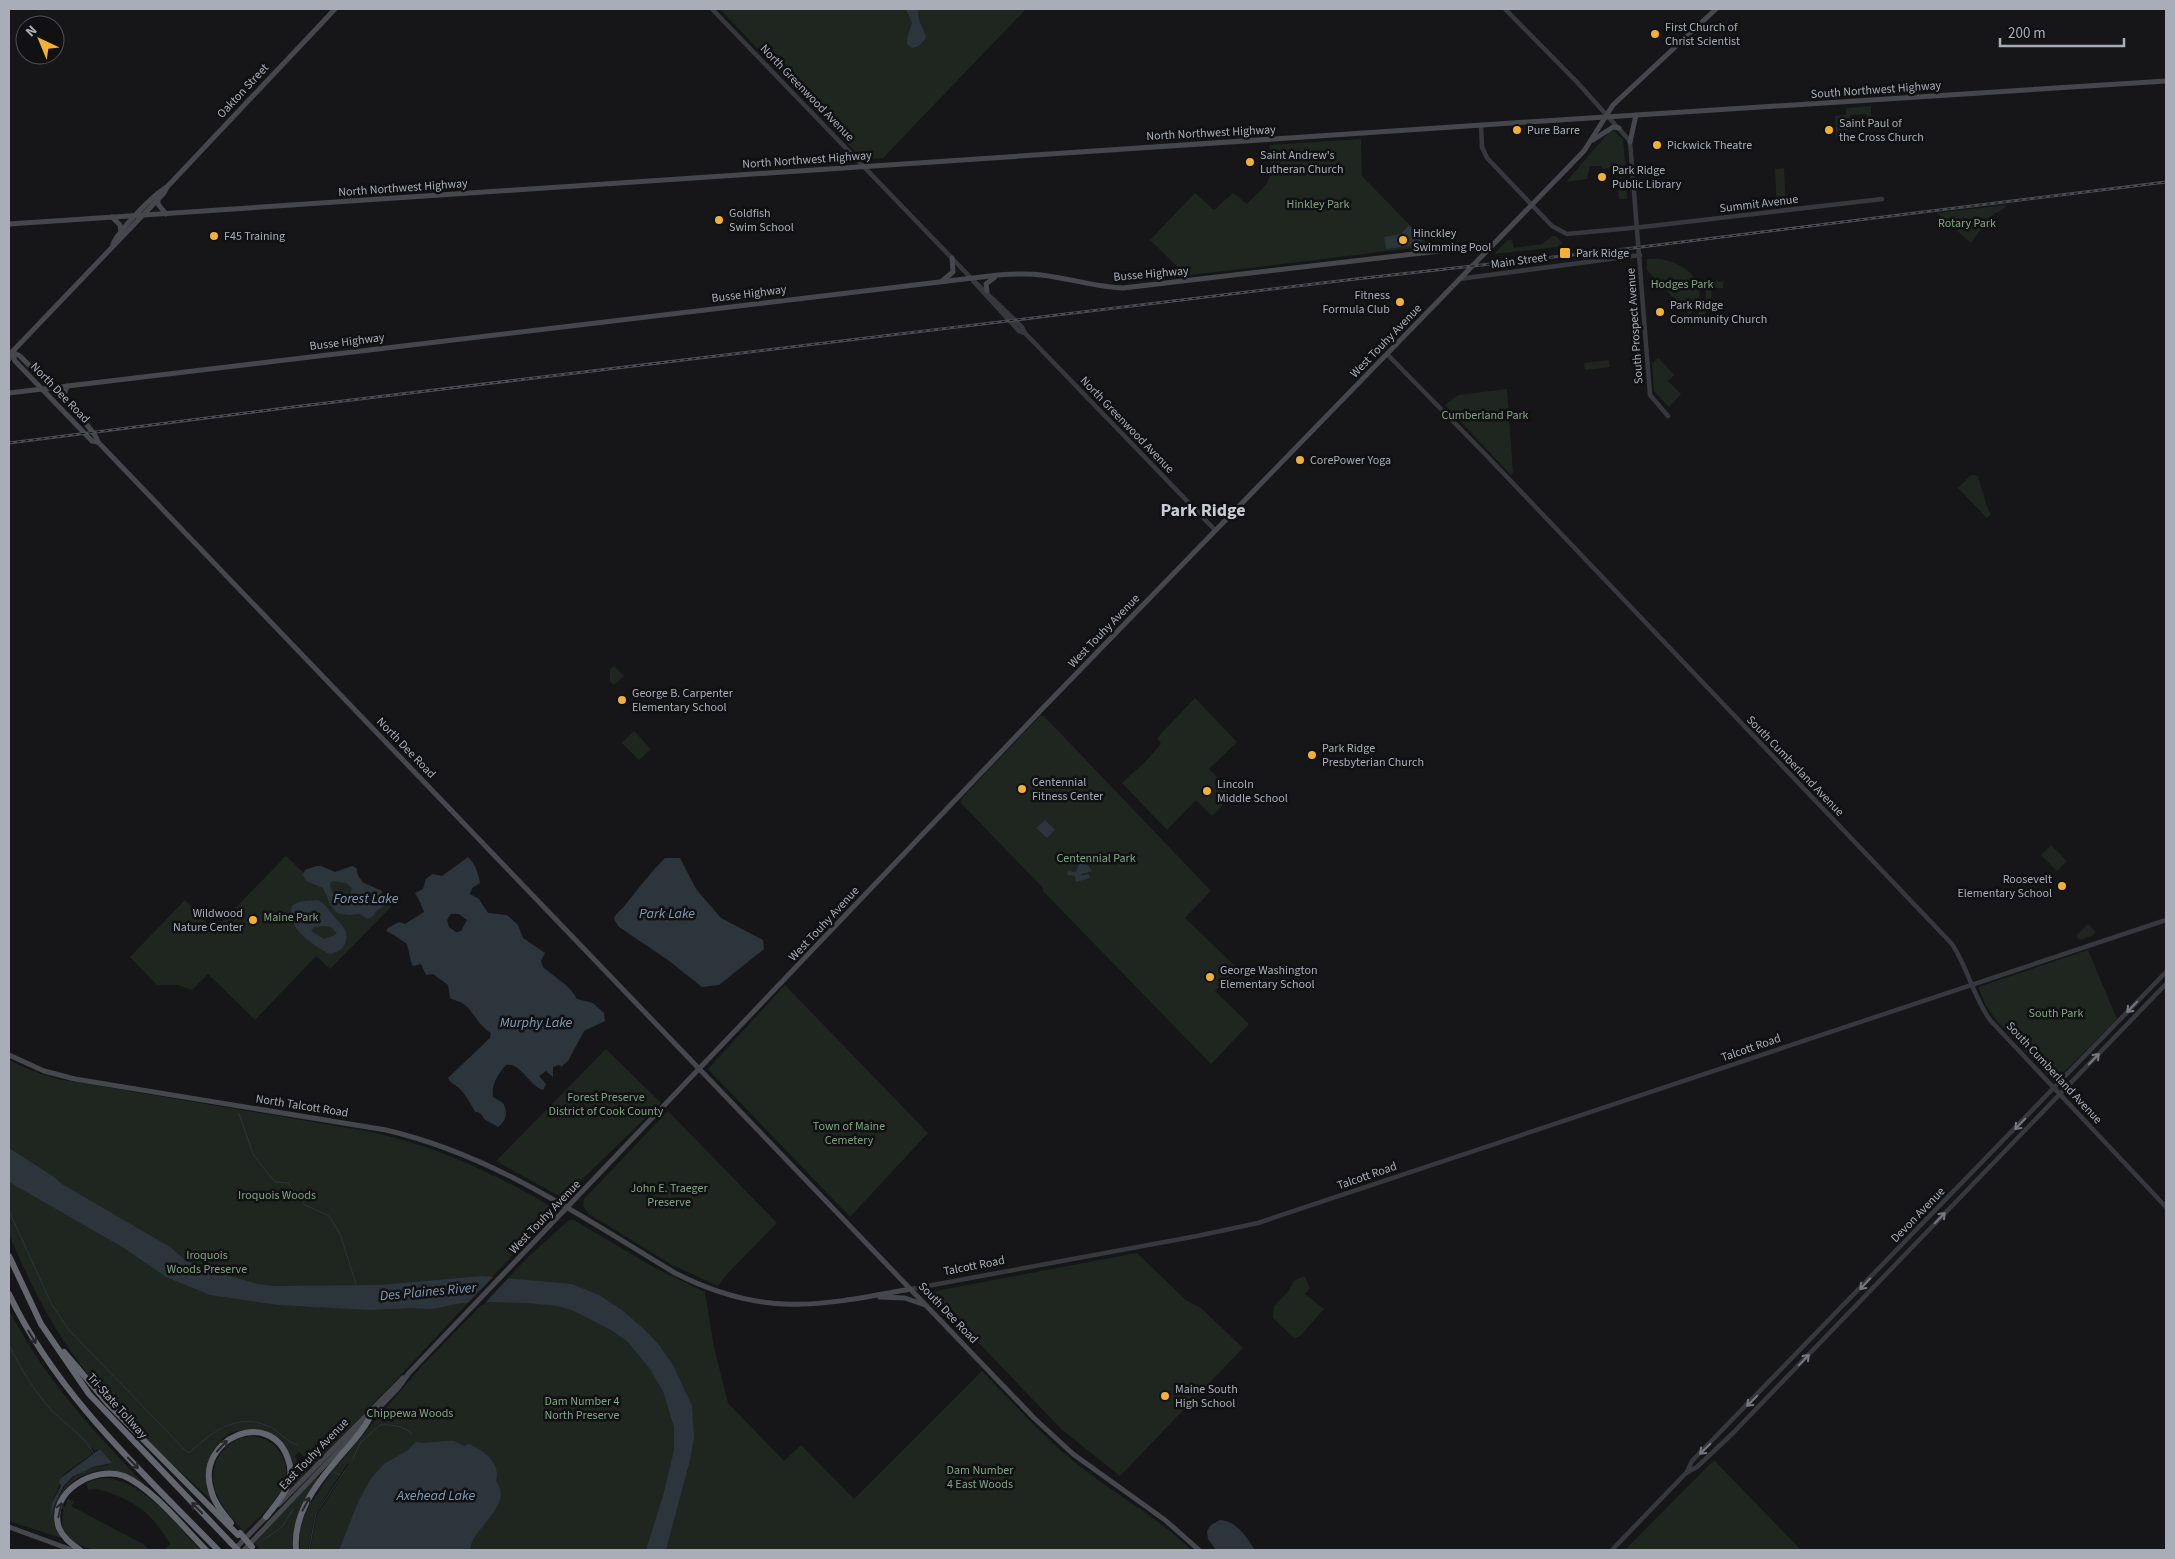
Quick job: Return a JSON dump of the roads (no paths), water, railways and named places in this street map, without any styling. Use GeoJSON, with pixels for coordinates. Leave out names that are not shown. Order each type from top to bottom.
{"type":"FeatureCollection","features":[{"type":"Feature","properties":{"kind":"highway","name":"Tri-State Tollway"},"geometry":{"type":"LineString","coordinates":[[9,1256],[41,1324],[89,1394],[236,1550]]}},
{"type":"Feature","properties":{"kind":"highway"},"geometry":{"type":"LineString","coordinates":[[9,1294],[40,1352],[73,1397],[218,1550]]}},
{"type":"Feature","properties":{"kind":"highway"},"geometry":{"type":"LineString","coordinates":[[51,1339],[109,1405],[239,1534]]}},
{"type":"Feature","properties":{"kind":"highway"},"geometry":{"type":"LineString","coordinates":[[296,1550],[296,1532],[306,1505],[317,1485],[363,1431],[369,1419]]}},
{"type":"Feature","properties":{"kind":"highway"},"geometry":{"type":"LineString","coordinates":[[251,1549],[213,1497],[209,1480],[212,1461],[217,1452],[224,1442],[237,1435],[253,1433],[268,1436],[280,1445],[287,1457],[290,1467],[289,1483],[266,1517]]}},
{"type":"Feature","properties":{"kind":"highway"},"geometry":{"type":"LineString","coordinates":[[80,1550],[65,1537],[60,1528],[58,1516],[61,1503],[71,1488],[78,1482],[92,1476],[108,1474],[122,1476],[136,1483],[150,1494],[206,1550]]}},
{"type":"Feature","properties":{"kind":"main road","name":"Oakton Street"},"geometry":{"type":"LineString","coordinates":[[9,359],[10,351],[143,215],[334,9]]}},
{"type":"Feature","properties":{"kind":"main road","name":"West Touhy Avenue"},"geometry":{"type":"LineString","coordinates":[[507,1271],[1038,713],[1531,205],[1590,142],[1613,105],[1716,9]]}},
{"type":"Feature","properties":{"kind":"main road","name":"South Northwest Highway"},"geometry":{"type":"LineString","coordinates":[[1607,116],[2166,81]]}},
{"type":"Feature","properties":{"kind":"main road"},"geometry":{"type":"LineString","coordinates":[[1630,142],[1636,115]]}},
{"type":"Feature","properties":{"kind":"main road","name":"North Northwest Highway"},"geometry":{"type":"LineString","coordinates":[[9,224],[1607,116]]}},
{"type":"Feature","properties":{"kind":"main road"},"geometry":{"type":"LineString","coordinates":[[1590,142],[1613,127],[1619,128]]}},
{"type":"Feature","properties":{"kind":"main road","name":"Oakton Street"},"geometry":{"type":"LineString","coordinates":[[113,245],[121,232],[136,215],[159,191],[167,187]]}},
{"type":"Feature","properties":{"kind":"main road"},"geometry":{"type":"LineString","coordinates":[[158,199],[159,206],[166,214]]}},
{"type":"Feature","properties":{"kind":"main road"},"geometry":{"type":"LineString","coordinates":[[112,217],[120,224],[121,232]]}},
{"type":"Feature","properties":{"kind":"main road","name":"Busse Highway"},"geometry":{"type":"LineString","coordinates":[[9,393],[998,275],[1023,273],[1043,275],[1098,286],[1123,288],[1491,245]]}},
{"type":"Feature","properties":{"kind":"main road"},"geometry":{"type":"LineString","coordinates":[[942,282],[954,272],[952,258]]}},
{"type":"Feature","properties":{"kind":"main road"},"geometry":{"type":"LineString","coordinates":[[987,291],[985,286],[987,282],[998,275]]}},
{"type":"Feature","properties":{"kind":"main road","name":"North Dee Road"},"geometry":{"type":"LineString","coordinates":[[10,351],[20,356],[97,436],[98,442]]}},
{"type":"Feature","properties":{"kind":"main road","name":"North Dee Road"},"geometry":{"type":"LineString","coordinates":[[10,351],[15,361],[92,440],[98,442],[701,1068]]}},
{"type":"Feature","properties":{"kind":"main road"},"geometry":{"type":"LineString","coordinates":[[66,404],[64,395],[67,386]]}},
{"type":"Feature","properties":{"kind":"main road","name":"North Talcott Road"},"geometry":{"type":"LineString","coordinates":[[9,1055],[44,1071],[75,1079],[394,1132],[429,1142],[490,1165],[534,1187],[568,1208]]}},
{"type":"Feature","properties":{"kind":"main road","name":"South Dee Road"},"geometry":{"type":"LineString","coordinates":[[701,1068],[1051,1435],[1092,1469],[1165,1520],[1199,1550]]}},
{"type":"Feature","properties":{"kind":"main road","name":"Talcott Road"},"geometry":{"type":"LineString","coordinates":[[568,1208],[675,1273],[694,1283],[736,1297],[766,1304],[791,1305],[832,1303],[911,1289]]}},
{"type":"Feature","properties":{"kind":"main road","name":"East Touhy Avenue"},"geometry":{"type":"LineString","coordinates":[[236,1550],[507,1271]]}},
{"type":"Feature","properties":{"kind":"main road"},"geometry":{"type":"LineString","coordinates":[[874,1296],[904,1298],[930,1308]]}},
{"type":"Feature","properties":{"kind":"main road","name":"East Touhy Avenue"},"geometry":{"type":"LineString","coordinates":[[251,1549],[398,1388],[409,1373]]}},
{"type":"Feature","properties":{"kind":"main road"},"geometry":{"type":"LineString","coordinates":[[9,1527],[72,1550]]}},
{"type":"Feature","properties":{"kind":"street","name":"North Greenwood Avenue"},"geometry":{"type":"LineString","coordinates":[[712,9],[952,258],[1022,327],[1215,530]]}},
{"type":"Feature","properties":{"kind":"street"},"geometry":{"type":"LineString","coordinates":[[1505,9],[1576,80],[1630,142]]}},
{"type":"Feature","properties":{"kind":"street","name":"Summit Avenue"},"geometry":{"type":"LineString","coordinates":[[1481,125],[1482,147],[1487,158],[1554,228],[1567,234],[1637,228],[1882,200]]}},
{"type":"Feature","properties":{"kind":"street","name":"South Prospect Avenue"},"geometry":{"type":"LineString","coordinates":[[1630,142],[1650,395],[1668,416]]}},
{"type":"Feature","properties":{"kind":"street","name":"Main Street"},"geometry":{"type":"LineString","coordinates":[[1460,279],[1640,255]]}},
{"type":"Feature","properties":{"kind":"street","name":"North Greenwood Avenue"},"geometry":{"type":"LineString","coordinates":[[972,278],[976,286],[1019,330],[1025,332]]}},
{"type":"Feature","properties":{"kind":"street","name":"South Cumberland Avenue"},"geometry":{"type":"LineString","coordinates":[[1387,354],[1952,944],[1963,960],[1980,1003],[1990,1020],[2166,1207]]}},
{"type":"Feature","properties":{"kind":"street","name":"Talcott Road"},"geometry":{"type":"LineString","coordinates":[[911,1289],[1258,1223],[2166,920]]}},
{"type":"Feature","properties":{"kind":"street","name":"Devon Avenue"},"geometry":{"type":"LineString","coordinates":[[1612,1550],[1686,1473],[1692,1461],[2166,972]]}},
{"type":"Feature","properties":{"kind":"street","name":"Devon Avenue"},"geometry":{"type":"LineString","coordinates":[[1686,1473],[1698,1467],[1733,1433],[2166,984]]}},
{"type":"Feature","properties":{"kind":"water"},"geometry":{"type":"Polygon","coordinates":[[[906,9],[918,9],[919,20],[926,37],[917,47],[912,48],[907,44],[912,23],[906,9]]]}},
{"type":"Feature","properties":{"kind":"water","name":"Hinckley Swimming Pool"},"geometry":{"type":"Polygon","coordinates":[[[1409,225],[1420,236],[1422,244],[1386,249],[1384,237],[1401,234],[1409,225]]]}},
{"type":"Feature","properties":{"kind":"water"},"geometry":{"type":"Polygon","coordinates":[[[1045,820],[1055,830],[1047,838],[1036,828],[1045,820]]]}},
{"type":"Feature","properties":{"kind":"water","name":"Murphy Lake"},"geometry":{"type":"Polygon","coordinates":[[[468,857],[476,869],[480,883],[472,888],[470,894],[479,899],[488,913],[507,915],[518,925],[523,938],[545,953],[541,961],[543,967],[566,986],[577,999],[593,1003],[604,1013],[605,1021],[584,1031],[568,1061],[561,1067],[560,1065],[553,1067],[553,1077],[546,1071],[539,1076],[546,1084],[543,1090],[533,1084],[516,1067],[506,1065],[498,1076],[493,1088],[493,1097],[503,1103],[506,1110],[505,1119],[498,1127],[484,1119],[478,1112],[475,1112],[471,1103],[448,1078],[490,1038],[491,1033],[483,1027],[465,1005],[450,998],[448,985],[433,974],[426,975],[421,964],[413,966],[407,944],[386,931],[399,922],[405,924],[424,912],[415,893],[423,889],[426,879],[432,874],[442,876],[468,857]],[[451,914],[447,920],[449,927],[456,932],[461,931],[467,920],[459,914],[451,914]]]}},
{"type":"Feature","properties":{"kind":"water","name":"Park Lake"},"geometry":{"type":"Polygon","coordinates":[[[665,858],[680,858],[696,889],[721,918],[763,940],[764,949],[719,985],[702,987],[668,960],[619,927],[614,919],[665,858]]]}},
{"type":"Feature","properties":{"kind":"water"},"geometry":{"type":"Polygon","coordinates":[[[1080,860],[1088,865],[1092,871],[1081,874],[1081,876],[1089,874],[1090,878],[1076,882],[1075,876],[1067,875],[1068,871],[1076,872],[1080,860]]]}},
{"type":"Feature","properties":{"kind":"water","name":"Forest Lake"},"geometry":{"type":"Polygon","coordinates":[[[321,866],[335,872],[353,866],[357,869],[357,874],[363,883],[382,891],[382,899],[386,905],[368,919],[360,914],[337,913],[330,904],[323,888],[306,881],[303,875],[305,870],[321,866]],[[334,881],[330,883],[336,897],[348,905],[352,888],[346,883],[334,881]]]}},
{"type":"Feature","properties":{"kind":"water"},"geometry":{"type":"Polygon","coordinates":[[[318,900],[341,924],[346,934],[345,944],[342,948],[329,954],[301,934],[291,916],[293,905],[302,901],[318,900]],[[314,927],[311,931],[324,939],[337,933],[331,927],[314,927]]]}},
{"type":"Feature","properties":{"kind":"water","name":"Des Plaines River"},"geometry":{"type":"Polygon","coordinates":[[[9,1148],[62,1184],[170,1247],[185,1260],[199,1267],[258,1284],[274,1286],[381,1285],[481,1276],[572,1284],[599,1295],[622,1310],[659,1345],[673,1365],[692,1406],[694,1437],[690,1460],[666,1550],[646,1550],[663,1496],[674,1450],[674,1427],[663,1391],[650,1369],[627,1341],[611,1330],[574,1311],[558,1306],[527,1303],[462,1303],[432,1309],[369,1310],[278,1305],[210,1295],[166,1277],[124,1248],[9,1182],[9,1148]]]}},
{"type":"Feature","properties":{"kind":"water","name":"Axehead Lake"},"geometry":{"type":"Polygon","coordinates":[[[454,1441],[464,1446],[469,1444],[475,1447],[490,1458],[496,1468],[496,1481],[500,1490],[500,1499],[490,1517],[477,1533],[470,1550],[339,1550],[359,1500],[372,1477],[384,1464],[408,1450],[416,1442],[454,1441]]]}},
{"type":"Feature","properties":{"kind":"water"},"geometry":{"type":"Polygon","coordinates":[[[100,1449],[112,1463],[93,1467],[72,1477],[63,1487],[54,1505],[50,1519],[52,1503],[61,1486],[59,1482],[61,1478],[100,1449]]]}},
{"type":"Feature","properties":{"kind":"water"},"geometry":{"type":"Polygon","coordinates":[[[1220,1520],[1236,1526],[1255,1550],[1216,1550],[1208,1539],[1207,1531],[1211,1525],[1220,1520]]]}},
{"type":"Feature","properties":{"kind":"waterway"},"geometry":{"type":"LineString","coordinates":[[239,1114],[254,1156],[275,1182],[288,1183],[305,1205],[329,1216],[340,1234],[356,1284]]}},
{"type":"Feature","properties":{"kind":"waterway"},"geometry":{"type":"LineString","coordinates":[[9,1211],[52,1305],[69,1330],[185,1450],[189,1453],[215,1432],[235,1423],[245,1421],[268,1426],[297,1445]]}},
{"type":"Feature","properties":{"kind":"waterway"},"geometry":{"type":"LineString","coordinates":[[9,1345],[28,1379],[51,1410],[81,1437],[94,1455]]}},
{"type":"Feature","properties":{"kind":"waterway"},"geometry":{"type":"LineString","coordinates":[[353,1459],[360,1443],[380,1425],[397,1426],[412,1434]]}},
{"type":"Feature","properties":{"kind":"waterway"},"geometry":{"type":"LineString","coordinates":[[309,1550],[316,1513],[349,1465]]}},
{"type":"Feature","properties":{"kind":"waterway"},"geometry":{"type":"LineString","coordinates":[[334,1472],[340,1475]]}},
{"type":"Feature","properties":{"kind":"waterway"},"geometry":{"type":"LineString","coordinates":[[290,1513],[293,1510]]}},
{"type":"Feature","properties":{"kind":"waterway"},"geometry":{"type":"LineString","coordinates":[[265,1539],[282,1527],[292,1513]]}},
{"type":"Feature","properties":{"kind":"railway"},"geometry":{"type":"LineString","coordinates":[[9,443],[285,408],[1347,280],[1625,249],[2166,182]]}},
{"type":"Feature","properties":{"kind":"place","name":"First Church of Christ Scientist"},"geometry":{"type":"Point","coordinates":[1655,34]}},
{"type":"Feature","properties":{"kind":"place","name":"Pure Barre"},"geometry":{"type":"Point","coordinates":[1517,130]}},
{"type":"Feature","properties":{"kind":"place","name":"Saint Paul of the Cross Church"},"geometry":{"type":"Point","coordinates":[1829,130]}},
{"type":"Feature","properties":{"kind":"place","name":"Pickwick Theatre"},"geometry":{"type":"Point","coordinates":[1657,145]}},
{"type":"Feature","properties":{"kind":"place","name":"Saint Andrew's Lutheran Church"},"geometry":{"type":"Point","coordinates":[1250,162]}},
{"type":"Feature","properties":{"kind":"place","name":"Park Ridge Public Library"},"geometry":{"type":"Point","coordinates":[1602,177]}},
{"type":"Feature","properties":{"kind":"place","name":"Goldfish Swim School"},"geometry":{"type":"Point","coordinates":[719,220]}},
{"type":"Feature","properties":{"kind":"place","name":"F45 Training"},"geometry":{"type":"Point","coordinates":[214,236]}},
{"type":"Feature","properties":{"kind":"place","name":"Hinckley Swimming Pool"},"geometry":{"type":"Point","coordinates":[1403,240]}},
{"type":"Feature","properties":{"kind":"place","name":"Park Ridge"},"geometry":{"type":"Point","coordinates":[1565,253]}},
{"type":"Feature","properties":{"kind":"place","name":"Fitness Formula Club"},"geometry":{"type":"Point","coordinates":[1400,302]}},
{"type":"Feature","properties":{"kind":"place","name":"Park Ridge Community Church"},"geometry":{"type":"Point","coordinates":[1660,312]}},
{"type":"Feature","properties":{"kind":"place","name":"CorePower Yoga"},"geometry":{"type":"Point","coordinates":[1300,460]}},
{"type":"Feature","properties":{"kind":"place","name":"George B. Carpenter Elementary School"},"geometry":{"type":"Point","coordinates":[622,700]}},
{"type":"Feature","properties":{"kind":"place","name":"Park Ridge Presbyterian Church"},"geometry":{"type":"Point","coordinates":[1312,755]}},
{"type":"Feature","properties":{"kind":"place","name":"Centennial Fitness Center"},"geometry":{"type":"Point","coordinates":[1022,789]}},
{"type":"Feature","properties":{"kind":"place","name":"Lincoln Middle School"},"geometry":{"type":"Point","coordinates":[1207,791]}},
{"type":"Feature","properties":{"kind":"place","name":"Roosevelt Elementary School"},"geometry":{"type":"Point","coordinates":[2062,886]}},
{"type":"Feature","properties":{"kind":"place","name":"Wildwood Nature Center"},"geometry":{"type":"Point","coordinates":[253,920]}},
{"type":"Feature","properties":{"kind":"place","name":"George Washington Elementary School"},"geometry":{"type":"Point","coordinates":[1210,977]}},
{"type":"Feature","properties":{"kind":"place","name":"Maine South High School"},"geometry":{"type":"Point","coordinates":[1165,1396]}},
{"type":"Feature","properties":{"kind":"district","name":"Park Ridge"},"geometry":{"type":"Point","coordinates":[1203,510]}},
{"type":"Feature","properties":{"kind":"park label","name":"Hinkley Park"},"geometry":{"type":"Point","coordinates":[1318,204]}},
{"type":"Feature","properties":{"kind":"park label","name":"Rotary Park"},"geometry":{"type":"Point","coordinates":[1967,223]}},
{"type":"Feature","properties":{"kind":"park label","name":"Hodges Park"},"geometry":{"type":"Point","coordinates":[1682,284]}},
{"type":"Feature","properties":{"kind":"park label","name":"Cumberland Park"},"geometry":{"type":"Point","coordinates":[1485,415]}},
{"type":"Feature","properties":{"kind":"park label","name":"Centennial Park"},"geometry":{"type":"Point","coordinates":[1096,858]}},
{"type":"Feature","properties":{"kind":"park label","name":"Maine Park"},"geometry":{"type":"Point","coordinates":[291,917]}},
{"type":"Feature","properties":{"kind":"park label","name":"South Park"},"geometry":{"type":"Point","coordinates":[2056,1013]}},
{"type":"Feature","properties":{"kind":"park label","name":"Forest Preserve District of Cook County"},"geometry":{"type":"Point","coordinates":[606,1104]}},
{"type":"Feature","properties":{"kind":"park label","name":"Town of Maine Cemetery"},"geometry":{"type":"Point","coordinates":[849,1133]}},
{"type":"Feature","properties":{"kind":"park label","name":"Iroquois Woods"},"geometry":{"type":"Point","coordinates":[277,1195]}},
{"type":"Feature","properties":{"kind":"park label","name":"John E. Traeger Preserve"},"geometry":{"type":"Point","coordinates":[669,1195]}},
{"type":"Feature","properties":{"kind":"park label","name":"Iroquois Woods Preserve"},"geometry":{"type":"Point","coordinates":[207,1262]}},
{"type":"Feature","properties":{"kind":"park label","name":"Dam Number 4 North Preserve"},"geometry":{"type":"Point","coordinates":[582,1408]}},
{"type":"Feature","properties":{"kind":"park label","name":"Chippewa Woods"},"geometry":{"type":"Point","coordinates":[410,1413]}},
{"type":"Feature","properties":{"kind":"park label","name":"Dam Number 4 East Woods"},"geometry":{"type":"Point","coordinates":[980,1477]}}]}
